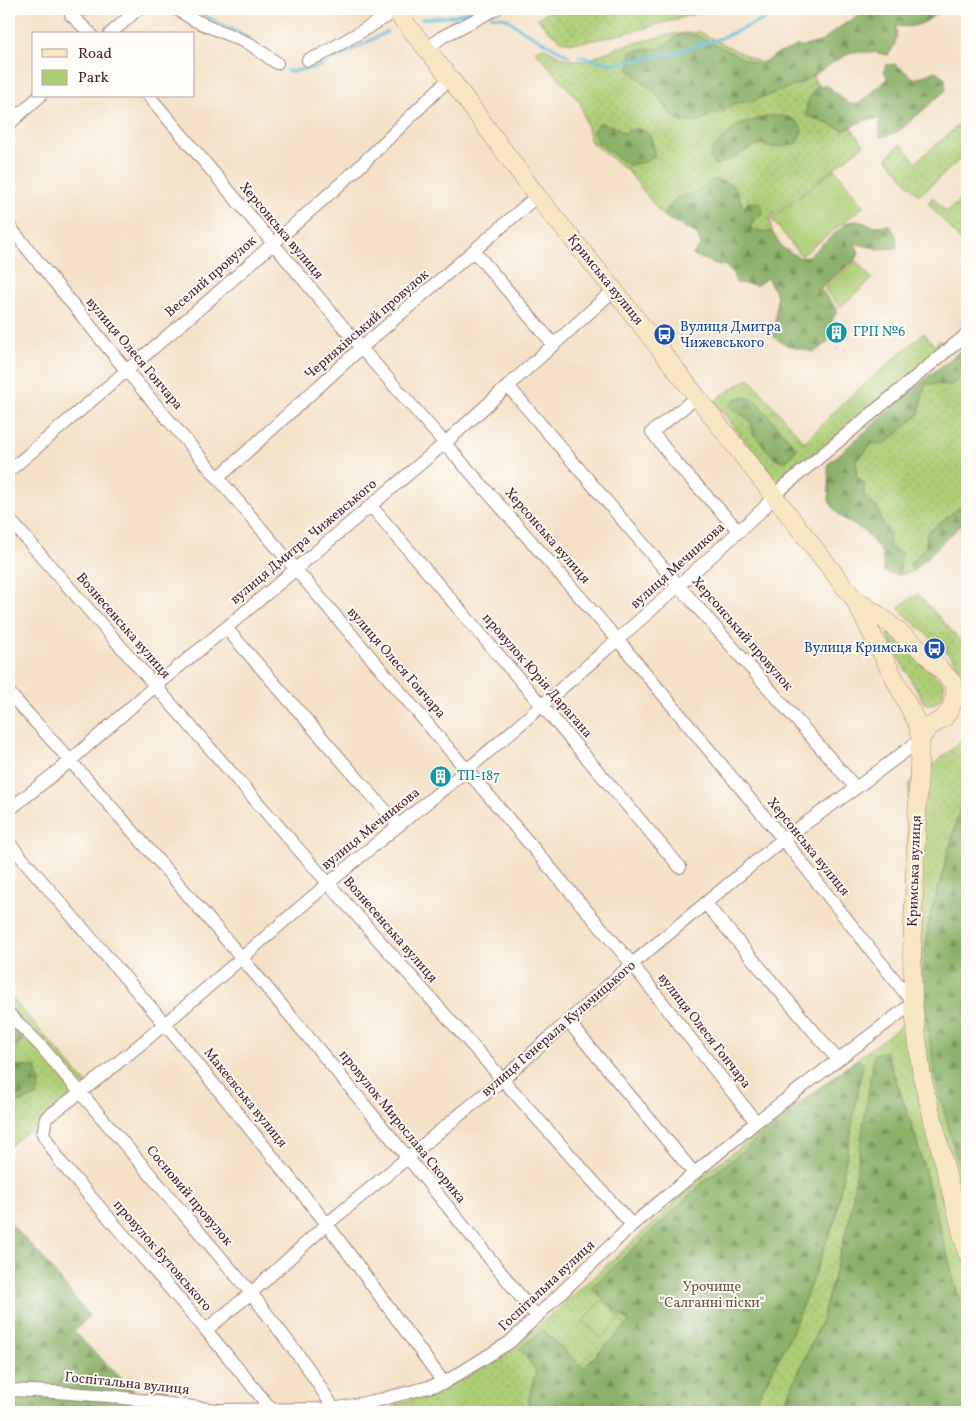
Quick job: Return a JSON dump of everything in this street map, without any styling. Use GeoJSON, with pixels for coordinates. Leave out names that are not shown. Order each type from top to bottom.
{"type":"FeatureCollection","features":[{"type":"Feature","properties":{"kind":"street"},"geometry":{"type":"LineString","coordinates":[[112,32],[138,9]]}},
{"type":"Feature","properties":{"kind":"street"},"geometry":{"type":"LineString","coordinates":[[177,9],[194,20],[250,44],[277,63]]}},
{"type":"Feature","properties":{"kind":"street"},"geometry":{"type":"LineString","coordinates":[[427,50],[442,37],[496,9]]}},
{"type":"Feature","properties":{"kind":"street"},"geometry":{"type":"LineString","coordinates":[[308,60],[321,55],[395,10]]}},
{"type":"Feature","properties":{"kind":"street","name":"Кримська вулиця"},"geometry":{"type":"LineString","coordinates":[[395,10],[450,78],[537,196],[614,290],[854,598],[918,725],[920,740],[912,952],[913,1003],[922,1076],[967,1253]]}},
{"type":"Feature","properties":{"kind":"street"},"geometry":{"type":"LineString","coordinates":[[71,15],[89,32]]}},
{"type":"Feature","properties":{"kind":"street","name":"Веселий провулок"},"geometry":{"type":"LineString","coordinates":[[9,471],[355,171],[450,78]]}},
{"type":"Feature","properties":{"kind":"street"},"geometry":{"type":"LineString","coordinates":[[9,124],[38,98]]}},
{"type":"Feature","properties":{"kind":"street","name":"Херсонська вулиця"},"geometry":{"type":"LineString","coordinates":[[151,98],[361,348],[617,640],[783,838],[913,1003]]}},
{"type":"Feature","properties":{"kind":"street","name":"Черняхівський провулок"},"geometry":{"type":"LineString","coordinates":[[218,478],[361,348],[537,196]]}},
{"type":"Feature","properties":{"kind":"street","name":"вулиця Олеся Гончара"},"geometry":{"type":"LineString","coordinates":[[9,226],[126,370],[632,964],[756,1122]]}},
{"type":"Feature","properties":{"kind":"street"},"geometry":{"type":"LineString","coordinates":[[474,251],[554,345]]}},
{"type":"Feature","properties":{"kind":"street","name":"вулиця Дмитра Чижевського"},"geometry":{"type":"LineString","coordinates":[[9,810],[70,761],[155,686],[445,443],[614,290]]}},
{"type":"Feature","properties":{"kind":"street","name":"вулиця Мечникова"},"geometry":{"type":"LineString","coordinates":[[46,1118],[82,1092],[165,1024],[328,883],[468,770],[679,586],[764,508],[774,494],[967,334]]}},
{"type":"Feature","properties":{"kind":"street","name":"Херсонський провулок"},"geometry":{"type":"LineString","coordinates":[[508,386],[679,586],[856,788]]}},
{"type":"Feature","properties":{"kind":"street"},"geometry":{"type":"LineString","coordinates":[[697,397],[652,432],[676,463],[739,531]]}},
{"type":"Feature","properties":{"kind":"street","name":"провулок Юрія Дарагана"},"geometry":{"type":"LineString","coordinates":[[371,506],[680,867]]}},
{"type":"Feature","properties":{"kind":"street","name":"Вознесенська вулиця"},"geometry":{"type":"LineString","coordinates":[[9,519],[328,883],[632,1225]]}},
{"type":"Feature","properties":{"kind":"street","name":"Кримська вулиця"},"geometry":{"type":"LineString","coordinates":[[854,598],[880,616],[927,655],[960,686],[950,710],[944,718],[929,727],[920,740]]}},
{"type":"Feature","properties":{"kind":"street"},"geometry":{"type":"LineString","coordinates":[[872,637],[871,625],[880,616]]}},
{"type":"Feature","properties":{"kind":"street"},"geometry":{"type":"LineString","coordinates":[[226,628],[398,825]]}},
{"type":"Feature","properties":{"kind":"street","name":"провулок Мирослава Скорика"},"geometry":{"type":"LineString","coordinates":[[9,694],[243,958],[408,1157],[537,1317]]}},
{"type":"Feature","properties":{"kind":"street"},"geometry":{"type":"LineString","coordinates":[[912,714],[933,719],[944,718],[967,702]]}},
{"type":"Feature","properties":{"kind":"street","name":"вулиця Генерала Кульчицького"},"geometry":{"type":"LineString","coordinates":[[206,1330],[251,1293],[328,1224],[502,1080],[632,964],[783,838],[856,788],[920,740]]}},
{"type":"Feature","properties":{"kind":"street","name":"Макеєвська вулиця"},"geometry":{"type":"LineString","coordinates":[[9,843],[165,1024],[328,1224],[444,1383]]}},
{"type":"Feature","properties":{"kind":"street"},"geometry":{"type":"LineString","coordinates":[[706,904],[838,1060]]}},
{"type":"Feature","properties":{"kind":"street","name":"Госпітальна вулиця"},"geometry":{"type":"LineString","coordinates":[[9,1390],[109,1396],[216,1410],[334,1409],[379,1400],[444,1383],[510,1342],[632,1225],[756,1122],[913,1003]]}},
{"type":"Feature","properties":{"kind":"street","name":"Сосновий провулок"},"geometry":{"type":"LineString","coordinates":[[9,1014],[82,1092],[251,1293],[308,1368],[334,1409]]}},
{"type":"Feature","properties":{"kind":"street"},"geometry":{"type":"LineString","coordinates":[[568,1022],[694,1173]]}},
{"type":"Feature","properties":{"kind":"street","name":"провулок Бутовського"},"geometry":{"type":"LineString","coordinates":[[46,1118],[43,1134],[62,1164],[206,1330],[271,1409]]}},
{"type":"Feature","properties":{"kind":"green space"},"geometry":{"type":"Polygon","coordinates":[[[554,9],[693,9],[695,14],[591,41],[567,42],[550,32],[537,18],[554,9]]]}},
{"type":"Feature","properties":{"kind":"green space"},"geometry":{"type":"Polygon","coordinates":[[[875,9],[942,9],[921,24],[896,26],[895,42],[888,55],[873,52],[852,52],[801,83],[753,101],[736,103],[725,111],[695,123],[683,122],[670,115],[660,98],[629,70],[631,51],[660,48],[679,35],[696,35],[761,66],[776,54],[823,41],[834,31],[860,14],[873,13],[875,9]]]}},
{"type":"Feature","properties":{"kind":"green space"},"geometry":{"type":"Polygon","coordinates":[[[699,32],[761,63],[798,45],[817,85],[807,104],[806,115],[844,130],[851,127],[864,145],[770,218],[772,232],[756,231],[750,228],[754,219],[739,202],[713,179],[697,192],[676,198],[663,216],[628,171],[591,142],[580,102],[535,51],[543,47],[566,59],[585,61],[619,47],[672,34],[699,32]]]}},
{"type":"Feature","properties":{"kind":"green space"},"geometry":{"type":"Polygon","coordinates":[[[895,64],[915,79],[936,71],[945,78],[946,90],[899,131],[880,138],[880,119],[864,120],[844,130],[806,115],[807,104],[817,85],[828,86],[849,104],[858,104],[888,79],[884,71],[886,65],[895,64]]]}},
{"type":"Feature","properties":{"kind":"green space"},"geometry":{"type":"Polygon","coordinates":[[[769,116],[784,116],[796,121],[802,129],[798,143],[779,147],[769,147],[760,144],[715,165],[710,157],[712,149],[738,125],[769,116]]]}},
{"type":"Feature","properties":{"kind":"green space"},"geometry":{"type":"Polygon","coordinates":[[[967,118],[967,153],[921,194],[917,194],[887,159],[889,155],[901,144],[916,162],[967,118]]]}},
{"type":"Feature","properties":{"kind":"green space"},"geometry":{"type":"Polygon","coordinates":[[[599,123],[612,126],[624,133],[636,129],[646,132],[653,142],[654,157],[645,162],[628,165],[598,143],[593,131],[599,123]]]}},
{"type":"Feature","properties":{"kind":"green space"},"geometry":{"type":"Polygon","coordinates":[[[835,169],[864,206],[801,256],[772,219],[835,169]]]}},
{"type":"Feature","properties":{"kind":"green space"},"geometry":{"type":"Polygon","coordinates":[[[712,179],[734,187],[741,204],[745,208],[748,202],[761,203],[762,214],[754,219],[750,228],[756,231],[772,232],[783,248],[800,258],[810,255],[848,222],[857,221],[875,226],[890,225],[896,236],[897,248],[878,249],[855,243],[859,253],[856,259],[820,289],[838,310],[832,320],[827,343],[814,352],[788,346],[774,337],[777,295],[767,278],[757,285],[736,283],[733,274],[726,266],[692,255],[701,245],[697,234],[663,216],[676,198],[697,192],[712,179]]]}},
{"type":"Feature","properties":{"kind":"green space"},"geometry":{"type":"Polygon","coordinates":[[[967,195],[967,243],[962,242],[928,203],[933,197],[946,212],[967,195]]]}},
{"type":"Feature","properties":{"kind":"green space"},"geometry":{"type":"Polygon","coordinates":[[[856,261],[872,279],[840,307],[824,289],[856,261]]]}},
{"type":"Feature","properties":{"kind":"green space"},"geometry":{"type":"Polygon","coordinates":[[[924,333],[934,345],[940,340],[946,347],[785,477],[777,478],[769,472],[717,405],[716,401],[718,398],[749,378],[804,442],[844,402],[924,333]]]}},
{"type":"Feature","properties":{"kind":"green space"},"geometry":{"type":"Polygon","coordinates":[[[967,346],[967,371],[952,385],[925,384],[919,414],[884,445],[873,443],[856,461],[856,476],[865,483],[864,495],[878,509],[881,522],[890,534],[889,547],[902,554],[899,575],[884,572],[882,553],[866,532],[841,517],[829,502],[828,464],[930,375],[967,346]]]}},
{"type":"Feature","properties":{"kind":"green space"},"geometry":{"type":"Polygon","coordinates":[[[967,371],[967,502],[927,533],[926,546],[910,564],[913,571],[899,575],[902,554],[889,547],[890,534],[881,522],[878,509],[864,495],[864,483],[856,476],[856,461],[873,443],[919,414],[925,384],[952,385],[967,371]]]}},
{"type":"Feature","properties":{"kind":"green space"},"geometry":{"type":"Polygon","coordinates":[[[746,397],[758,403],[797,449],[787,461],[776,460],[754,435],[750,421],[730,406],[734,399],[746,397]]]}},
{"type":"Feature","properties":{"kind":"green space"},"geometry":{"type":"Polygon","coordinates":[[[967,502],[967,519],[913,571],[910,564],[926,546],[927,533],[967,502]]]}},
{"type":"Feature","properties":{"kind":"green space"},"geometry":{"type":"Polygon","coordinates":[[[918,594],[967,648],[967,680],[953,658],[899,609],[900,606],[918,594]]]}},
{"type":"Feature","properties":{"kind":"green space"},"geometry":{"type":"Polygon","coordinates":[[[890,634],[944,684],[940,700],[929,704],[924,703],[887,636],[890,634]]]}},
{"type":"Feature","properties":{"kind":"green space"},"geometry":{"type":"Polygon","coordinates":[[[967,737],[967,784],[929,921],[936,1081],[967,1195],[967,1328],[914,1132],[886,1051],[849,1221],[821,1322],[781,1412],[750,1412],[790,1337],[835,1220],[863,1063],[858,1060],[705,1181],[592,1288],[629,1322],[583,1368],[543,1330],[520,1348],[536,1370],[528,1403],[547,1412],[397,1412],[396,1405],[466,1378],[539,1326],[658,1219],[703,1175],[905,1023],[909,784],[967,737]]]}},
{"type":"Feature","properties":{"kind":"green space"},"geometry":{"type":"Polygon","coordinates":[[[967,784],[967,1195],[936,1081],[921,984],[929,921],[967,784]]]}},
{"type":"Feature","properties":{"kind":"green space"},"geometry":{"type":"Polygon","coordinates":[[[9,995],[94,1092],[23,1135],[9,1147],[9,1106],[37,1096],[9,1057],[9,1051],[23,1040],[9,1023],[9,995]]]}},
{"type":"Feature","properties":{"kind":"green space"},"geometry":{"type":"Polygon","coordinates":[[[9,1023],[23,1040],[9,1051],[9,1023]]]}},
{"type":"Feature","properties":{"kind":"green space"},"geometry":{"type":"Polygon","coordinates":[[[885,1051],[914,1132],[967,1328],[967,1412],[781,1412],[821,1322],[849,1221],[874,1054],[885,1051]]]}},
{"type":"Feature","properties":{"kind":"green space"},"geometry":{"type":"Polygon","coordinates":[[[9,1057],[16,1066],[36,1067],[40,1084],[37,1096],[9,1106],[9,1057]]]}},
{"type":"Feature","properties":{"kind":"green space","name":"Урочище \"Салганні піски\""},"geometry":{"type":"Polygon","coordinates":[[[857,1060],[863,1063],[835,1220],[790,1337],[750,1412],[547,1412],[528,1403],[536,1371],[520,1348],[543,1330],[583,1368],[629,1322],[591,1288],[705,1181],[857,1060]]]}},
{"type":"Feature","properties":{"kind":"green space"},"geometry":{"type":"Polygon","coordinates":[[[9,1222],[41,1256],[89,1316],[74,1332],[138,1395],[164,1387],[180,1402],[261,1412],[9,1412],[9,1222]]]}},
{"type":"Feature","properties":{"kind":"green space"},"geometry":{"type":"Polygon","coordinates":[[[602,1300],[621,1318],[602,1338],[583,1321],[602,1300]]]}},
{"type":"Feature","properties":{"kind":"waterway"},"geometry":{"type":"LineString","coordinates":[[76,9],[88,13]]}},
{"type":"Feature","properties":{"kind":"waterway"},"geometry":{"type":"LineString","coordinates":[[96,12],[105,9]]}},
{"type":"Feature","properties":{"kind":"waterway"},"geometry":{"type":"LineString","coordinates":[[192,9],[249,38]]}},
{"type":"Feature","properties":{"kind":"waterway"},"geometry":{"type":"LineString","coordinates":[[422,19],[453,16],[477,9]]}},
{"type":"Feature","properties":{"kind":"waterway"},"geometry":{"type":"LineString","coordinates":[[579,56],[613,64],[670,54],[721,38],[789,9]]}},
{"type":"Feature","properties":{"kind":"waterway"},"geometry":{"type":"LineString","coordinates":[[492,16],[506,18],[522,30],[569,56]]}},
{"type":"Feature","properties":{"kind":"waterway"},"geometry":{"type":"LineString","coordinates":[[287,70],[289,72],[319,67],[387,32]]}},
{"type":"Feature","properties":{"kind":"place","name":"ГРП №6"},"geometry":{"type":"Point","coordinates":[837,332]}},
{"type":"Feature","properties":{"kind":"place","name":"Вулиця Дмитра Чижевського"},"geometry":{"type":"Point","coordinates":[664,335]}},
{"type":"Feature","properties":{"kind":"place","name":"Вулиця Кримська"},"geometry":{"type":"Point","coordinates":[934,648]}},
{"type":"Feature","properties":{"kind":"place","name":"ТП-187"},"geometry":{"type":"Point","coordinates":[441,776]}}]}
